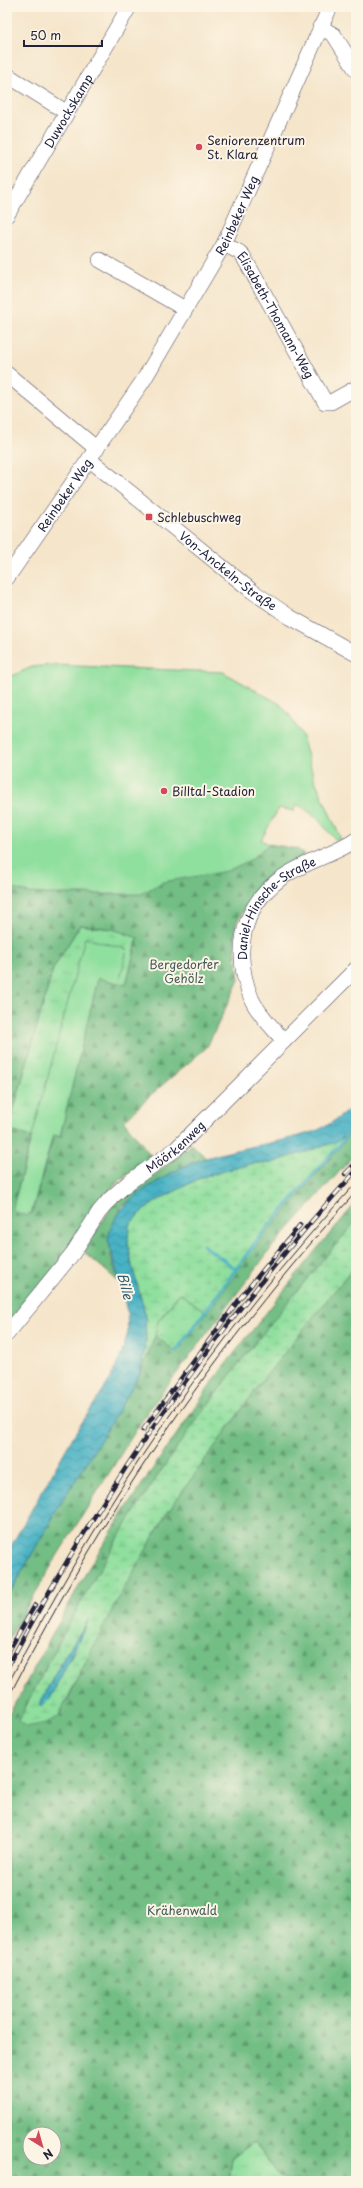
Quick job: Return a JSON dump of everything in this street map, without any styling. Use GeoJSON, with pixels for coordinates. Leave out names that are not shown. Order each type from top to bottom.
{"type":"FeatureCollection","features":[{"type":"Feature","properties":{"kind":"street","name":"Duwockskamp"},"geometry":{"type":"LineString","coordinates":[[7,215],[66,112],[129,7]]}},
{"type":"Feature","properties":{"kind":"street","name":"Reinbeker Weg"},"geometry":{"type":"LineString","coordinates":[[7,578],[94,455],[143,381],[224,244],[330,7]]}},
{"type":"Feature","properties":{"kind":"street"},"geometry":{"type":"LineString","coordinates":[[320,28],[334,35],[356,70]]}},
{"type":"Feature","properties":{"kind":"street"},"geometry":{"type":"LineString","coordinates":[[7,75],[66,112]]}},
{"type":"Feature","properties":{"kind":"street","name":"Elisabeth-Thomann-Weg"},"geometry":{"type":"LineString","coordinates":[[224,244],[239,252],[243,256],[325,402],[328,403],[356,388]]}},
{"type":"Feature","properties":{"kind":"street"},"geometry":{"type":"LineString","coordinates":[[100,260],[185,309]]}},
{"type":"Feature","properties":{"kind":"street"},"geometry":{"type":"LineString","coordinates":[[7,374],[94,455]]}},
{"type":"Feature","properties":{"kind":"street","name":"Von-Anckeln-Straße"},"geometry":{"type":"LineString","coordinates":[[94,455],[252,591],[290,617],[356,654]]}},
{"type":"Feature","properties":{"kind":"street","name":"Daniel-Hinsche-Straße"},"geometry":{"type":"LineString","coordinates":[[284,1041],[252,1000],[241,950],[243,932],[250,914],[263,893],[281,879],[301,867],[342,849],[356,840]]}},
{"type":"Feature","properties":{"kind":"street","name":"Möörkenweg"},"geometry":{"type":"LineString","coordinates":[[7,1334],[74,1253],[99,1212],[111,1198],[129,1182],[176,1149],[356,969]]}},
{"type":"Feature","properties":{"kind":"green space","name":"Billtal-Stadion"},"geometry":{"type":"Polygon","coordinates":[[[52,665],[223,672],[280,704],[290,716],[302,736],[314,778],[341,839],[336,840],[313,815],[296,804],[294,811],[279,808],[261,840],[269,844],[252,859],[227,871],[163,882],[141,894],[46,894],[29,893],[7,887],[7,678],[32,667],[52,665]]]}},
{"type":"Feature","properties":{"kind":"green space","name":"Bergedorfer Gehölz"},"geometry":{"type":"Polygon","coordinates":[[[269,844],[297,849],[305,854],[260,884],[236,923],[235,943],[239,980],[207,1047],[153,1093],[124,1121],[152,1157],[118,1182],[97,1203],[71,1248],[7,1324],[7,887],[29,893],[46,894],[141,894],[163,882],[252,859],[269,844]],[[80,925],[53,969],[8,1130],[31,1137],[12,1211],[32,1213],[54,1134],[60,1136],[98,978],[126,985],[138,938],[112,929],[80,925]]]}},
{"type":"Feature","properties":{"kind":"green space"},"geometry":{"type":"Polygon","coordinates":[[[80,925],[112,929],[138,937],[126,985],[99,978],[31,1214],[8,1131],[53,969],[80,925]]]}},
{"type":"Feature","properties":{"kind":"green space"},"geometry":{"type":"Polygon","coordinates":[[[85,938],[127,949],[119,983],[98,978],[60,1136],[53,1135],[31,1214],[29,1213],[28,1216],[12,1211],[85,938]]]}},
{"type":"Feature","properties":{"kind":"green space"},"geometry":{"type":"Polygon","coordinates":[[[356,1128],[356,1153],[273,1246],[148,1411],[57,1556],[7,1642],[7,1598],[66,1494],[83,1469],[140,1374],[155,1336],[176,1352],[263,1237],[356,1128]]]}},
{"type":"Feature","properties":{"kind":"green space"},"geometry":{"type":"Polygon","coordinates":[[[356,1128],[263,1237],[207,1313],[180,1293],[158,1321],[155,1336],[140,1374],[146,1341],[145,1313],[132,1266],[128,1243],[129,1225],[141,1212],[160,1199],[202,1177],[254,1163],[271,1163],[346,1137],[356,1128]]]}},
{"type":"Feature","properties":{"kind":"green space"},"geometry":{"type":"Polygon","coordinates":[[[192,1144],[207,1159],[183,1167],[161,1179],[121,1207],[111,1256],[118,1281],[84,1252],[112,1206],[130,1190],[157,1173],[192,1144]]]}},
{"type":"Feature","properties":{"kind":"green space","name":"Krähenwald"},"geometry":{"type":"Polygon","coordinates":[[[356,1203],[356,1221],[299,1288],[217,1392],[142,1500],[78,1608],[19,1720],[67,1702],[84,1664],[114,1606],[168,1511],[265,1377],[356,1264],[356,2181],[287,2181],[278,2174],[254,2142],[232,2158],[229,2181],[7,2181],[7,1759],[10,1760],[7,1718],[88,1569],[136,1493],[221,1370],[316,1250],[356,1203]]]}},
{"type":"Feature","properties":{"kind":"green space"},"geometry":{"type":"Polygon","coordinates":[[[356,1221],[356,1264],[265,1377],[168,1511],[114,1606],[58,1717],[46,1723],[26,1727],[19,1720],[33,1692],[93,1581],[142,1500],[217,1392],[356,1221]],[[87,1622],[65,1656],[46,1691],[71,1658],[87,1622]]]}},
{"type":"Feature","properties":{"kind":"green space"},"geometry":{"type":"Polygon","coordinates":[[[180,1293],[207,1313],[176,1353],[155,1336],[158,1321],[180,1293]]]}},
{"type":"Feature","properties":{"kind":"green space"},"geometry":{"type":"Polygon","coordinates":[[[254,2142],[278,2174],[287,2181],[229,2181],[232,2158],[254,2142]]]}},
{"type":"Feature","properties":{"kind":"water","name":"Bille"},"geometry":{"type":"Polygon","coordinates":[[[356,1103],[356,1128],[336,1142],[271,1163],[254,1163],[202,1177],[160,1199],[141,1212],[129,1225],[128,1243],[132,1266],[145,1313],[146,1341],[140,1374],[83,1469],[66,1494],[7,1598],[7,1553],[74,1435],[109,1381],[122,1353],[128,1332],[127,1311],[108,1239],[110,1230],[118,1214],[130,1201],[144,1190],[189,1164],[235,1150],[313,1132],[331,1123],[356,1103]]]}},
{"type":"Feature","properties":{"kind":"water"},"geometry":{"type":"Polygon","coordinates":[[[89,1619],[51,1697],[41,1707],[39,1705],[65,1656],[89,1619]]]}},
{"type":"Feature","properties":{"kind":"waterway"},"geometry":{"type":"LineString","coordinates":[[176,1351],[261,1235],[346,1137],[344,1135]]}},
{"type":"Feature","properties":{"kind":"waterway"},"geometry":{"type":"LineString","coordinates":[[203,1245],[236,1269]]}},
{"type":"Feature","properties":{"kind":"tram line"},"geometry":{"type":"LineString","coordinates":[[7,1686],[43,1618],[82,1552],[122,1486],[165,1422],[209,1360],[256,1299],[305,1240],[356,1183]]}},
{"type":"Feature","properties":{"kind":"tram line"},"geometry":{"type":"LineString","coordinates":[[7,1700],[79,1568],[179,1412],[264,1299],[356,1192]]}},
{"type":"Feature","properties":{"kind":"railway"},"geometry":{"type":"LineString","coordinates":[[345,1174],[356,1163]]}},
{"type":"Feature","properties":{"kind":"railway"},"geometry":{"type":"LineString","coordinates":[[7,1668],[82,1536],[166,1409],[257,1287],[356,1171]]}},
{"type":"Feature","properties":{"kind":"railway"},"geometry":{"type":"LineString","coordinates":[[143,1430],[241,1297],[300,1225]]}},
{"type":"Feature","properties":{"kind":"railway"},"geometry":{"type":"LineString","coordinates":[[7,1654],[35,1605]]}},
{"type":"Feature","properties":{"kind":"place","name":"Seniorenzentrum St. Klara"},"geometry":{"type":"Point","coordinates":[199,147]}},
{"type":"Feature","properties":{"kind":"place","name":"Schlebuschweg"},"geometry":{"type":"Point","coordinates":[149,517]}},
{"type":"Feature","properties":{"kind":"place","name":"Billtal-Stadion"},"geometry":{"type":"Point","coordinates":[164,791]}}]}
